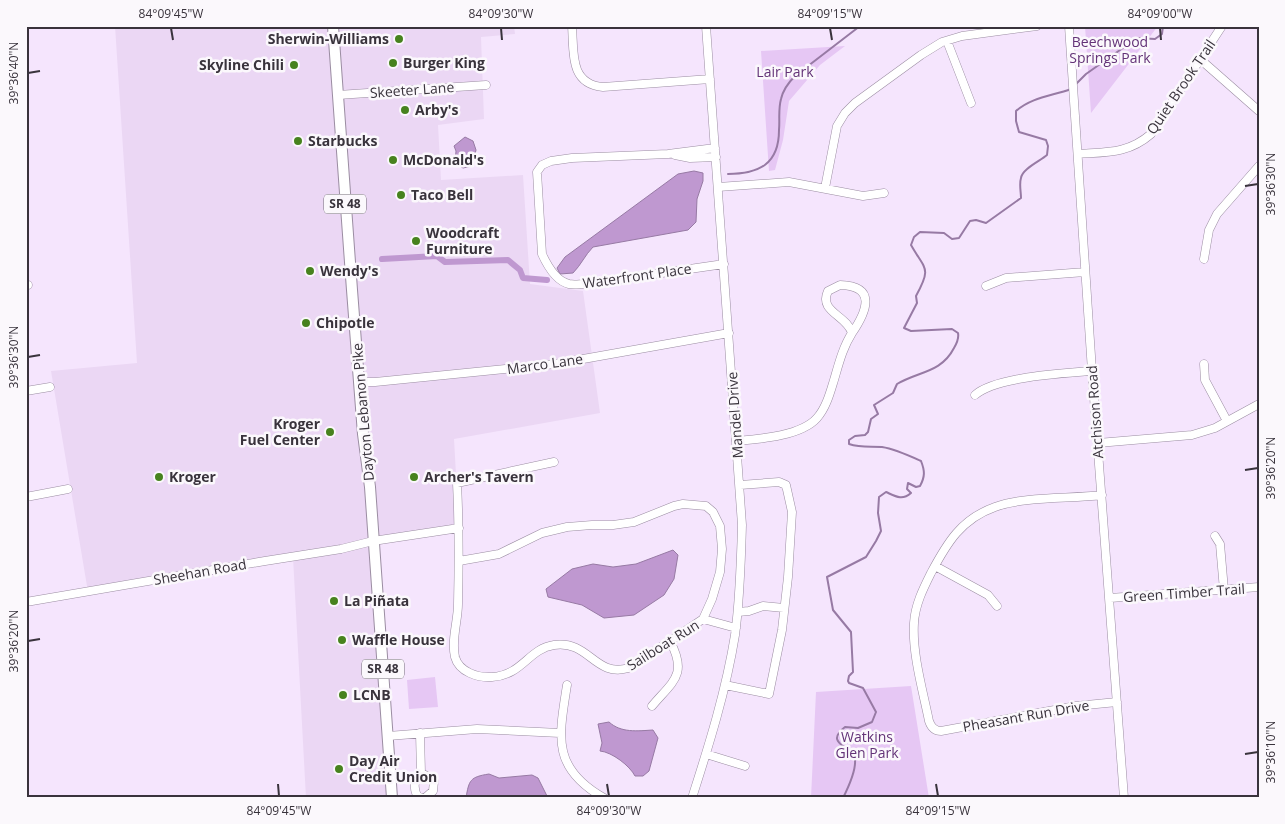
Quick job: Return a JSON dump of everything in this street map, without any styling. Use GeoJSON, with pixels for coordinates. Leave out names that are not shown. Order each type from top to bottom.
{"type":"FeatureCollection","features":[{"type":"Feature","properties":{"kind":"main road","name":"Dayton Lebanon Pike"},"geometry":{"type":"LineString","coordinates":[[333,26],[363,434],[370,487],[392,798]]}},
{"type":"Feature","properties":{"kind":"street"},"geometry":{"type":"LineString","coordinates":[[572,26],[577,71],[582,78],[592,85],[603,87],[710,79]]}},
{"type":"Feature","properties":{"kind":"street","name":"Mandel Drive"},"geometry":{"type":"LineString","coordinates":[[692,798],[725,685],[736,628],[742,534],[737,441],[706,26]]}},
{"type":"Feature","properties":{"kind":"street"},"geometry":{"type":"LineString","coordinates":[[825,188],[835,133],[845,113],[855,103],[921,55],[946,40],[1037,26]]}},
{"type":"Feature","properties":{"kind":"street","name":"Atchison Road"},"geometry":{"type":"LineString","coordinates":[[1069,26],[1092,371],[1124,798]]}},
{"type":"Feature","properties":{"kind":"street","name":"Quiet Brook Trail"},"geometry":{"type":"LineString","coordinates":[[1078,154],[1117,151],[1129,148],[1142,141],[1156,128],[1222,26]]}},
{"type":"Feature","properties":{"kind":"street"},"geometry":{"type":"LineString","coordinates":[[946,40],[971,104]]}},
{"type":"Feature","properties":{"kind":"street"},"geometry":{"type":"LineString","coordinates":[[1201,60],[1259,111]]}},
{"type":"Feature","properties":{"kind":"street","name":"Skeeter Lane"},"geometry":{"type":"LineString","coordinates":[[338,95],[486,85]]}},
{"type":"Feature","properties":{"kind":"street","name":"Waterfront Place"},"geometry":{"type":"LineString","coordinates":[[715,148],[668,154],[572,158],[542,164],[537,172],[542,254],[546,264],[556,276],[567,284],[586,284],[724,264]]}},
{"type":"Feature","properties":{"kind":"street","name":"Waterfront Place"},"geometry":{"type":"LineString","coordinates":[[668,154],[690,158],[716,157]]}},
{"type":"Feature","properties":{"kind":"street"},"geometry":{"type":"LineString","coordinates":[[1204,259],[1209,230],[1217,214],[1259,166]]}},
{"type":"Feature","properties":{"kind":"street"},"geometry":{"type":"LineString","coordinates":[[718,187],[789,182],[863,196],[884,193]]}},
{"type":"Feature","properties":{"kind":"street"},"geometry":{"type":"LineString","coordinates":[[986,286],[1006,278],[1085,272]]}},
{"type":"Feature","properties":{"kind":"street"},"geometry":{"type":"LineString","coordinates":[[737,441],[800,430],[818,418],[827,401],[840,357],[863,314],[866,298],[862,292],[853,286],[835,286],[828,291],[826,304],[828,308],[848,325],[852,333]]}},
{"type":"Feature","properties":{"kind":"street","name":"Marco Lane"},"geometry":{"type":"LineString","coordinates":[[359,382],[555,364],[729,333]]}},
{"type":"Feature","properties":{"kind":"street"},"geometry":{"type":"LineString","coordinates":[[1204,364],[1206,380],[1227,421]]}},
{"type":"Feature","properties":{"kind":"street"},"geometry":{"type":"LineString","coordinates":[[975,395],[990,386],[1022,379],[1092,371]]}},
{"type":"Feature","properties":{"kind":"street"},"geometry":{"type":"LineString","coordinates":[[26,391],[50,387]]}},
{"type":"Feature","properties":{"kind":"street"},"geometry":{"type":"LineString","coordinates":[[1098,443],[1192,435],[1215,428],[1259,404]]}},
{"type":"Feature","properties":{"kind":"street","name":"Sailboat Run"},"geometry":{"type":"LineString","coordinates":[[458,562],[500,554],[542,533],[567,527],[634,522],[683,504],[706,506],[713,512],[720,526],[722,549],[720,572],[712,599],[703,619],[629,668],[619,671],[601,666],[579,648],[566,644],[541,649],[517,670],[506,675],[481,677],[470,673],[461,666],[455,658],[454,642],[458,607],[458,562],[460,528],[457,483],[554,462]]}},
{"type":"Feature","properties":{"kind":"street"},"geometry":{"type":"LineString","coordinates":[[725,685],[769,694],[776,666],[784,608],[792,518],[786,485],[779,482],[740,485]]}},
{"type":"Feature","properties":{"kind":"street"},"geometry":{"type":"LineString","coordinates":[[26,497],[68,489]]}},
{"type":"Feature","properties":{"kind":"street"},"geometry":{"type":"LineString","coordinates":[[997,606],[988,594],[935,566],[957,531],[985,511],[1004,504],[1102,495]]}},
{"type":"Feature","properties":{"kind":"street","name":"Sheehan Road"},"geometry":{"type":"LineString","coordinates":[[26,602],[264,560],[341,549],[373,541],[460,528]]}},
{"type":"Feature","properties":{"kind":"street"},"geometry":{"type":"LineString","coordinates":[[1215,536],[1220,544],[1224,590]]}},
{"type":"Feature","properties":{"kind":"street","name":"Pheasant Run Drive"},"geometry":{"type":"LineString","coordinates":[[935,566],[919,598],[914,626],[929,721],[936,730],[1076,706],[1117,702]]}},
{"type":"Feature","properties":{"kind":"street","name":"Green Timber Trail"},"geometry":{"type":"LineString","coordinates":[[1110,598],[1259,587]]}},
{"type":"Feature","properties":{"kind":"street"},"geometry":{"type":"LineString","coordinates":[[738,612],[748,612],[763,606],[784,608]]}},
{"type":"Feature","properties":{"kind":"street"},"geometry":{"type":"LineString","coordinates":[[703,619],[736,628]]}},
{"type":"Feature","properties":{"kind":"street"},"geometry":{"type":"LineString","coordinates":[[652,706],[678,675],[680,665],[678,654],[670,641]]}},
{"type":"Feature","properties":{"kind":"street"},"geometry":{"type":"LineString","coordinates":[[567,685],[560,734],[563,751],[570,767],[586,786],[604,798]]}},
{"type":"Feature","properties":{"kind":"street"},"geometry":{"type":"LineString","coordinates":[[388,736],[477,729],[560,734]]}},
{"type":"Feature","properties":{"kind":"street"},"geometry":{"type":"LineString","coordinates":[[420,733],[421,773],[416,778],[414,787],[417,796],[424,798],[433,791],[434,781],[421,773]]}},
{"type":"Feature","properties":{"kind":"street"},"geometry":{"type":"LineString","coordinates":[[706,754],[745,766]]}},
{"type":"Feature","properties":{"kind":"shaded area"},"geometry":{"type":"Polygon","coordinates":[[[115,26],[514,26],[515,34],[481,37],[484,119],[438,125],[441,180],[523,175],[530,284],[583,291],[600,413],[454,439],[459,528],[373,541],[393,798],[306,798],[293,557],[88,592],[51,371],[137,363],[115,26]]]}},
{"type":"Feature","properties":{"kind":"shaded area"},"geometry":{"type":"Polygon","coordinates":[[[465,137],[473,141],[476,150],[472,166],[463,168],[455,163],[456,151],[454,146],[465,137]]]}},
{"type":"Feature","properties":{"kind":"shaded area"},"geometry":{"type":"Polygon","coordinates":[[[694,171],[703,173],[703,181],[697,199],[696,222],[688,230],[593,247],[573,273],[560,274],[557,268],[565,257],[678,174],[694,171]]]}},
{"type":"Feature","properties":{"kind":"shaded area"},"geometry":{"type":"Polygon","coordinates":[[[673,550],[678,555],[674,579],[664,595],[634,615],[604,618],[582,605],[548,597],[546,589],[572,569],[593,564],[613,567],[636,564],[673,550]]]}},
{"type":"Feature","properties":{"kind":"shaded area"},"geometry":{"type":"Polygon","coordinates":[[[609,722],[624,730],[653,730],[658,738],[649,771],[643,776],[635,776],[620,760],[600,751],[602,743],[598,724],[609,722]]]}},
{"type":"Feature","properties":{"kind":"shaded area"},"geometry":{"type":"Polygon","coordinates":[[[489,774],[499,778],[532,775],[538,778],[548,798],[466,798],[471,780],[478,776],[489,774]]]}},
{"type":"Feature","properties":{"kind":"green space","name":"Beechwood Springs Park"},"geometry":{"type":"Polygon","coordinates":[[[1085,26],[1158,26],[1091,113],[1085,26]]]}},
{"type":"Feature","properties":{"kind":"green space","name":"Lair Park"},"geometry":{"type":"Polygon","coordinates":[[[845,46],[820,65],[789,101],[783,140],[775,170],[769,171],[761,51],[845,46]]]}},
{"type":"Feature","properties":{"kind":"green space"},"geometry":{"type":"Polygon","coordinates":[[[435,677],[438,707],[409,709],[407,680],[435,677]]]}},
{"type":"Feature","properties":{"kind":"green space","name":"Watkins Glen Park"},"geometry":{"type":"Polygon","coordinates":[[[911,686],[929,798],[811,798],[816,692],[911,686]]]}},
{"type":"Feature","properties":{"kind":"waterway"},"geometry":{"type":"LineString","coordinates":[[728,174],[739,174],[758,169],[771,159],[778,142],[780,103],[790,81],[860,26]]}},
{"type":"Feature","properties":{"kind":"waterway"},"geometry":{"type":"LineString","coordinates":[[1076,84],[1086,74],[1137,38],[1155,39],[1162,34],[1163,26]]}},
{"type":"Feature","properties":{"kind":"waterway"},"geometry":{"type":"LineString","coordinates":[[843,798],[853,774],[855,760],[850,751],[841,745],[837,737],[845,727],[858,728],[872,722],[876,712],[863,688],[848,681],[849,676],[853,672],[851,632],[833,610],[827,577],[866,557],[881,531],[878,513],[879,497],[886,492],[899,497],[905,497],[911,493],[907,489],[908,483],[916,487],[920,486],[924,474],[921,461],[917,459],[887,448],[849,444],[849,440],[855,436],[865,435],[868,432],[871,419],[878,414],[874,405],[893,393],[897,384],[929,371],[943,362],[954,348],[958,337],[958,333],[952,329],[911,331],[904,328],[917,303],[916,296],[925,274],[923,264],[911,245],[914,237],[920,232],[944,233],[952,239],[959,238],[970,221],[976,220],[986,223],[1021,198],[1020,183],[1024,171],[1047,155],[1048,146],[1046,140],[1019,132],[1016,111],[1035,100],[1071,89]]}},
{"type":"Feature","properties":{"kind":"waterway"},"geometry":{"type":"LineString","coordinates":[[382,259],[437,256],[445,262],[508,260],[520,270],[523,278],[547,280]]}},
{"type":"Feature","properties":{"kind":"place","name":"Sherwin-Williams"},"geometry":{"type":"Point","coordinates":[399,39]}},
{"type":"Feature","properties":{"kind":"place","name":"Burger King"},"geometry":{"type":"Point","coordinates":[393,63]}},
{"type":"Feature","properties":{"kind":"place","name":"Skyline Chili"},"geometry":{"type":"Point","coordinates":[294,65]}},
{"type":"Feature","properties":{"kind":"place","name":"Arby's"},"geometry":{"type":"Point","coordinates":[405,110]}},
{"type":"Feature","properties":{"kind":"place","name":"Starbucks"},"geometry":{"type":"Point","coordinates":[298,141]}},
{"type":"Feature","properties":{"kind":"place","name":"McDonald's"},"geometry":{"type":"Point","coordinates":[393,160]}},
{"type":"Feature","properties":{"kind":"place","name":"Taco Bell"},"geometry":{"type":"Point","coordinates":[401,195]}},
{"type":"Feature","properties":{"kind":"place","name":"Woodcraft Furniture"},"geometry":{"type":"Point","coordinates":[416,241]}},
{"type":"Feature","properties":{"kind":"place","name":"Wendy's"},"geometry":{"type":"Point","coordinates":[310,271]}},
{"type":"Feature","properties":{"kind":"place","name":"Chipotle"},"geometry":{"type":"Point","coordinates":[306,323]}},
{"type":"Feature","properties":{"kind":"place","name":"Kroger Fuel Center"},"geometry":{"type":"Point","coordinates":[330,432]}},
{"type":"Feature","properties":{"kind":"place","name":"Kroger"},"geometry":{"type":"Point","coordinates":[159,477]}},
{"type":"Feature","properties":{"kind":"place","name":"Archer's Tavern"},"geometry":{"type":"Point","coordinates":[414,477]}},
{"type":"Feature","properties":{"kind":"place","name":"La Piñata"},"geometry":{"type":"Point","coordinates":[334,601]}},
{"type":"Feature","properties":{"kind":"place","name":"Waffle House"},"geometry":{"type":"Point","coordinates":[342,640]}},
{"type":"Feature","properties":{"kind":"place","name":"LCNB"},"geometry":{"type":"Point","coordinates":[343,695]}},
{"type":"Feature","properties":{"kind":"place","name":"Day Air Credit Union"},"geometry":{"type":"Point","coordinates":[339,769]}}]}
